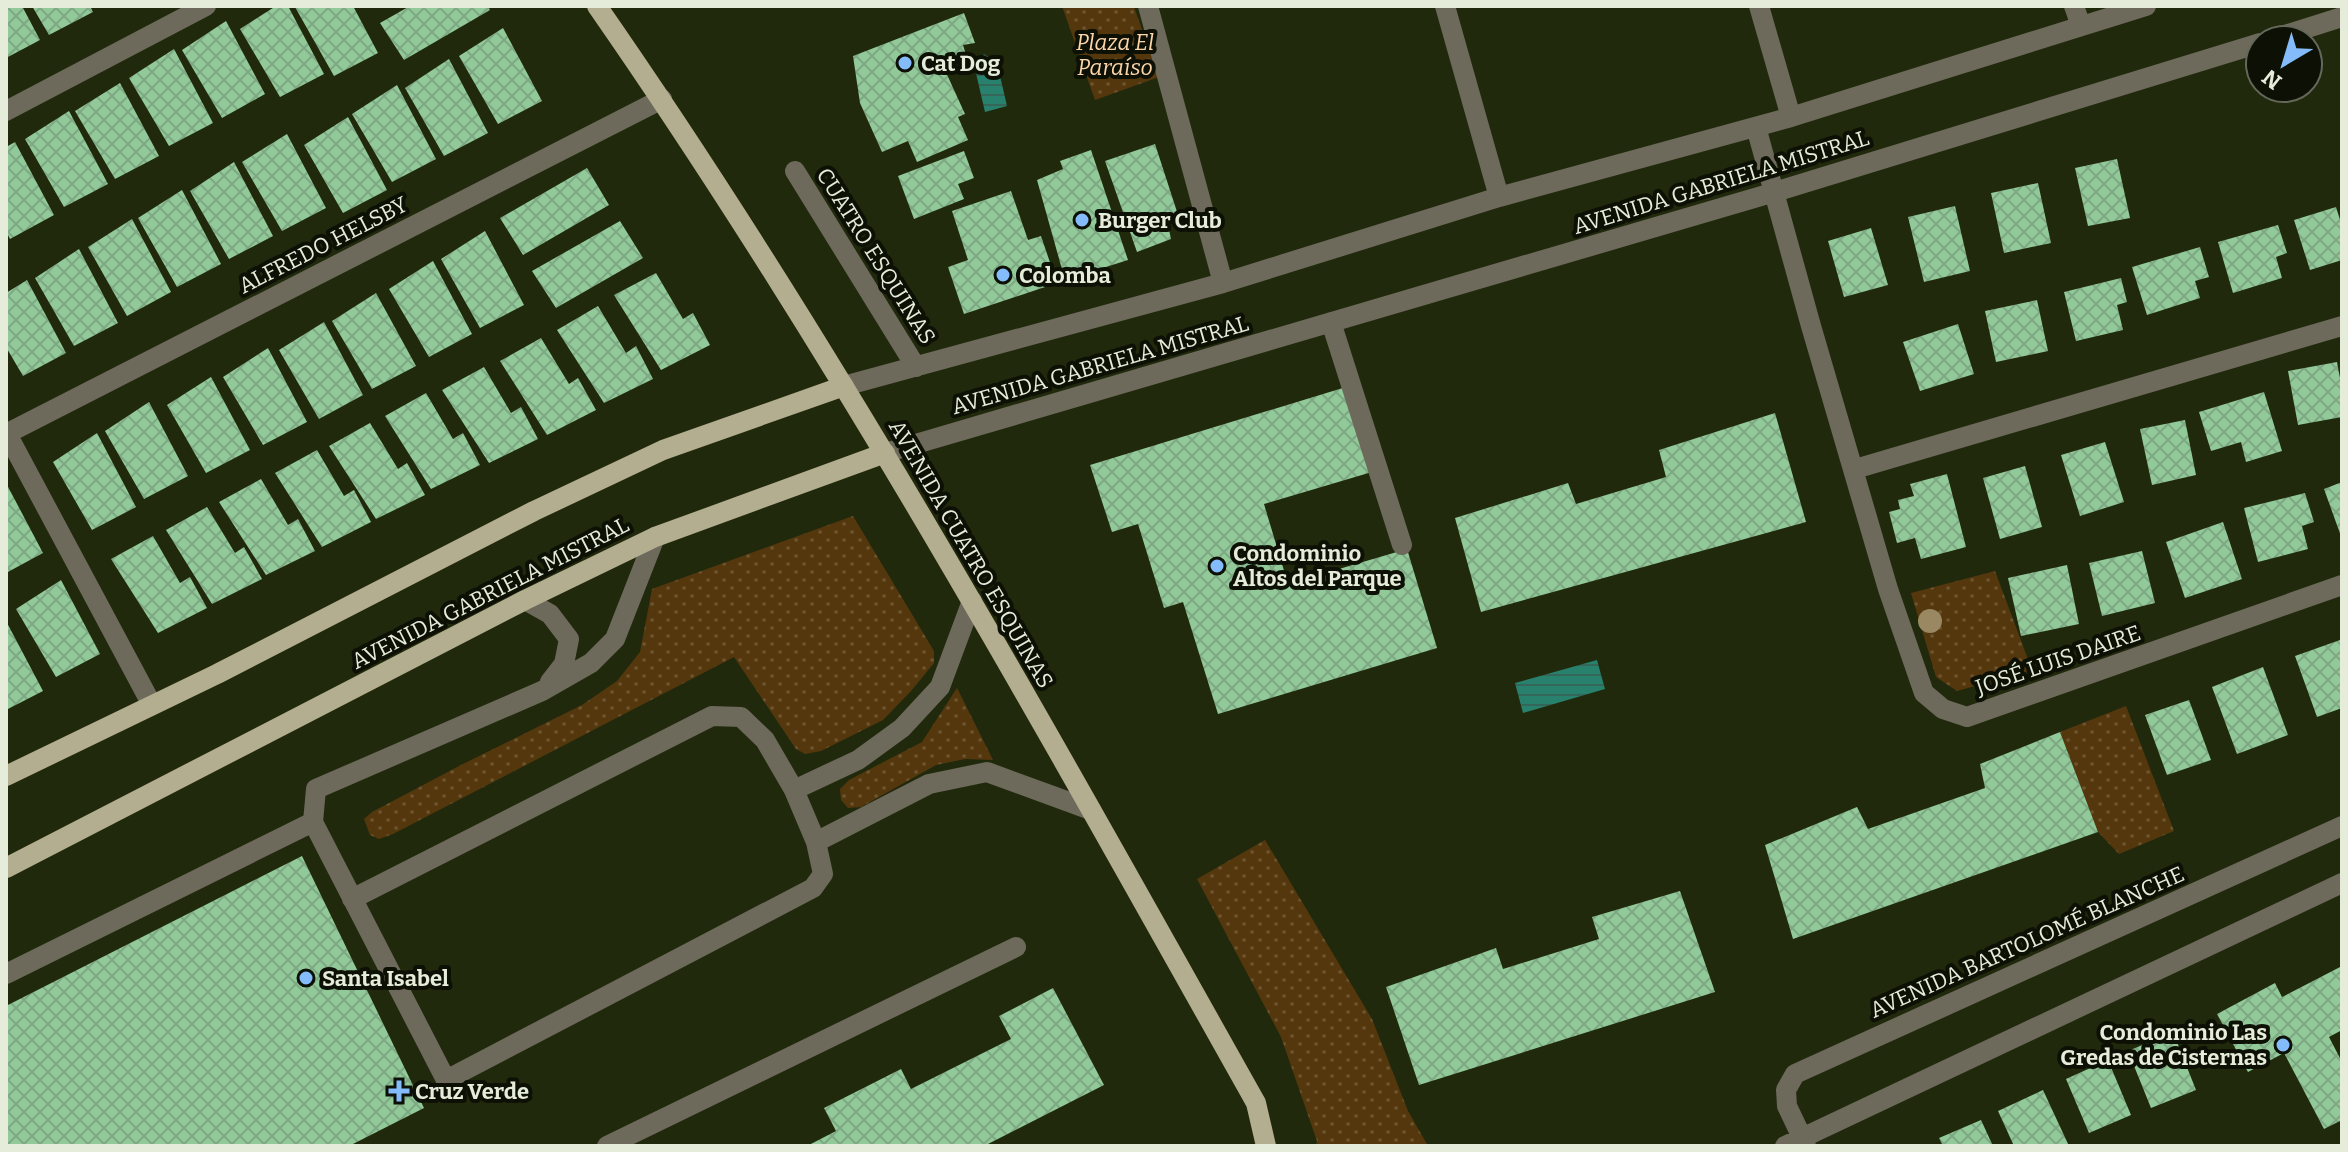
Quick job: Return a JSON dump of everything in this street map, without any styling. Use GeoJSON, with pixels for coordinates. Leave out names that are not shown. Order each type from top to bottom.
{"type":"FeatureCollection","features":[{"type":"Feature","properties":{"kind":"main road","name":"AVENIDA CUATRO ESQUINAS"},"geometry":{"type":"LineString","coordinates":[[597,6],[662,99],[844,386],[972,601],[1256,1103],[1266,1146]]}},
{"type":"Feature","properties":{"kind":"main road","name":"AVENIDA GABRIELA MISTRAL"},"geometry":{"type":"LineString","coordinates":[[6,776],[245,660],[534,511],[663,450],[844,386]]}},
{"type":"Feature","properties":{"kind":"main road","name":"AVENIDA GABRIELA MISTRAL"},"geometry":{"type":"LineString","coordinates":[[6,868],[525,600],[655,537],[885,453]]}},
{"type":"Feature","properties":{"kind":"street"},"geometry":{"type":"LineString","coordinates":[[6,111],[206,6]]}},
{"type":"Feature","properties":{"kind":"street"},"geometry":{"type":"LineString","coordinates":[[1148,6],[1223,283]]}},
{"type":"Feature","properties":{"kind":"street"},"geometry":{"type":"LineString","coordinates":[[1445,6],[1499,197]]}},
{"type":"Feature","properties":{"kind":"street"},"geometry":{"type":"LineString","coordinates":[[1759,6],[1791,117]]}},
{"type":"Feature","properties":{"kind":"street"},"geometry":{"type":"LineString","coordinates":[[2074,6],[2081,26]]}},
{"type":"Feature","properties":{"kind":"street","name":"AVENIDA GABRIELA MISTRAL"},"geometry":{"type":"LineString","coordinates":[[844,386],[1223,283],[1499,197],[1791,117],[2146,6]]}},
{"type":"Feature","properties":{"kind":"street"},"geometry":{"type":"LineString","coordinates":[[2320,24],[2342,17]]}},
{"type":"Feature","properties":{"kind":"street","name":"AVENIDA GABRIELA MISTRAL"},"geometry":{"type":"LineString","coordinates":[[885,453],[1775,192],[2244,48]]}},
{"type":"Feature","properties":{"kind":"street","name":"ALFREDO HELSBY"},"geometry":{"type":"LineString","coordinates":[[6,433],[662,99]]}},
{"type":"Feature","properties":{"kind":"street","name":"JOSÉ LUIS DAIRE"},"geometry":{"type":"LineString","coordinates":[[1756,127],[1888,589],[1924,693],[1943,709],[1967,717],[2342,585]]}},
{"type":"Feature","properties":{"kind":"street","name":"CUATRO ESQUINAS"},"geometry":{"type":"LineString","coordinates":[[795,171],[916,367]]}},
{"type":"Feature","properties":{"kind":"street"},"geometry":{"type":"LineString","coordinates":[[1331,322],[1402,545]]}},
{"type":"Feature","properties":{"kind":"street"},"geometry":{"type":"LineString","coordinates":[[1855,469],[2342,326]]}},
{"type":"Feature","properties":{"kind":"street"},"geometry":{"type":"LineString","coordinates":[[6,433],[152,705]]}},
{"type":"Feature","properties":{"kind":"street"},"geometry":{"type":"LineString","coordinates":[[352,899],[712,716],[741,717],[765,740],[794,790],[816,842],[823,874],[813,888],[446,1080],[352,899],[313,822],[316,789],[542,691],[591,663],[615,639],[655,537]]}},
{"type":"Feature","properties":{"kind":"street"},"geometry":{"type":"LineString","coordinates":[[525,600],[550,614],[569,639],[564,664],[542,691]]}},
{"type":"Feature","properties":{"kind":"street"},"geometry":{"type":"LineString","coordinates":[[794,790],[858,760],[902,728],[940,687],[972,601]]}},
{"type":"Feature","properties":{"kind":"street"},"geometry":{"type":"LineString","coordinates":[[816,842],[929,784],[987,772],[1091,810]]}},
{"type":"Feature","properties":{"kind":"street"},"geometry":{"type":"LineString","coordinates":[[6,974],[313,822]]}},
{"type":"Feature","properties":{"kind":"street","name":"AVENIDA BARTOLOMÉ BLANCHE"},"geometry":{"type":"LineString","coordinates":[[2342,826],[1795,1074],[1786,1090],[1787,1106],[1798,1143],[2342,883]]}},
{"type":"Feature","properties":{"kind":"street"},"geometry":{"type":"LineString","coordinates":[[607,1146],[1016,947]]}},
{"type":"Feature","properties":{"kind":"green space","name":"Plaza El Paraíso"},"geometry":{"type":"Polygon","coordinates":[[[1062,6],[1136,6],[1159,77],[1095,100],[1062,6]]]}},
{"type":"Feature","properties":{"kind":"green space"},"geometry":{"type":"Polygon","coordinates":[[[853,516],[934,651],[934,663],[883,720],[821,751],[805,754],[796,749],[734,657],[393,834],[379,839],[370,835],[364,819],[372,812],[582,705],[617,681],[640,652],[652,589],[853,516]]]}},
{"type":"Feature","properties":{"kind":"green space"},"geometry":{"type":"Polygon","coordinates":[[[1995,571],[2032,670],[1957,691],[1936,677],[1911,593],[1995,571]]]}},
{"type":"Feature","properties":{"kind":"green space"},"geometry":{"type":"Polygon","coordinates":[[[957,688],[993,760],[965,759],[936,765],[861,807],[848,808],[841,800],[840,789],[849,780],[922,742],[957,688]]]}},
{"type":"Feature","properties":{"kind":"green space"},"geometry":{"type":"Polygon","coordinates":[[[2126,706],[2174,831],[2119,854],[2098,832],[2060,732],[2126,706]]]}},
{"type":"Feature","properties":{"kind":"green space"},"geometry":{"type":"Polygon","coordinates":[[[1265,840],[1372,1019],[1408,1111],[1428,1146],[1316,1146],[1317,1141],[1281,1037],[1197,879],[1265,840]]]}},
{"type":"Feature","properties":{"kind":"water"},"geometry":{"type":"Polygon","coordinates":[[[984,54],[997,63],[1007,106],[985,112],[975,69],[984,54]]]}},
{"type":"Feature","properties":{"kind":"water"},"geometry":{"type":"Polygon","coordinates":[[[1597,660],[1605,689],[1523,713],[1515,683],[1597,660]]]}},
{"type":"Feature","properties":{"kind":"building"},"geometry":{"type":"Polygon","coordinates":[[[6,6],[22,6],[40,40],[6,58],[6,6]]]}},
{"type":"Feature","properties":{"kind":"building"},"geometry":{"type":"Polygon","coordinates":[[[32,6],[90,6],[93,12],[49,35],[32,6]]]}},
{"type":"Feature","properties":{"kind":"building"},"geometry":{"type":"Polygon","coordinates":[[[276,6],[288,6],[324,74],[280,97],[240,29],[276,6]]]}},
{"type":"Feature","properties":{"kind":"building"},"geometry":{"type":"Polygon","coordinates":[[[297,6],[353,6],[378,53],[334,76],[297,6]]]}},
{"type":"Feature","properties":{"kind":"building"},"geometry":{"type":"Polygon","coordinates":[[[410,6],[488,6],[490,10],[404,60],[380,23],[410,6]]]}},
{"type":"Feature","properties":{"kind":"building"},"geometry":{"type":"Polygon","coordinates":[[[964,13],[975,43],[963,45],[967,58],[944,68],[965,114],[958,117],[968,140],[917,162],[908,141],[882,152],[860,103],[853,56],[964,13]]]}},
{"type":"Feature","properties":{"kind":"building"},"geometry":{"type":"Polygon","coordinates":[[[226,21],[265,94],[222,118],[182,50],[226,21]]]}},
{"type":"Feature","properties":{"kind":"building"},"geometry":{"type":"Polygon","coordinates":[[[503,28],[542,101],[498,124],[459,56],[503,28]]]}},
{"type":"Feature","properties":{"kind":"building"},"geometry":{"type":"Polygon","coordinates":[[[174,49],[213,123],[169,146],[129,78],[174,49]]]}},
{"type":"Feature","properties":{"kind":"building"},"geometry":{"type":"Polygon","coordinates":[[[449,59],[488,133],[444,156],[405,88],[449,59]]]}},
{"type":"Feature","properties":{"kind":"building"},"geometry":{"type":"Polygon","coordinates":[[[120,83],[159,156],[115,179],[75,111],[120,83]]]}},
{"type":"Feature","properties":{"kind":"building"},"geometry":{"type":"Polygon","coordinates":[[[397,85],[436,159],[392,182],[352,114],[397,85]]]}},
{"type":"Feature","properties":{"kind":"building"},"geometry":{"type":"Polygon","coordinates":[[[69,111],[108,184],[64,207],[25,139],[69,111]]]}},
{"type":"Feature","properties":{"kind":"building"},"geometry":{"type":"Polygon","coordinates":[[[348,117],[387,190],[343,213],[304,145],[348,117]]]}},
{"type":"Feature","properties":{"kind":"building"},"geometry":{"type":"Polygon","coordinates":[[[287,134],[326,208],[282,231],[242,162],[287,134]]]}},
{"type":"Feature","properties":{"kind":"building"},"geometry":{"type":"Polygon","coordinates":[[[15,142],[54,215],[10,239],[6,231],[6,147],[15,142]]]}},
{"type":"Feature","properties":{"kind":"building"},"geometry":{"type":"Polygon","coordinates":[[[1155,144],[1180,221],[1168,225],[1171,239],[1137,252],[1105,161],[1155,144]]]}},
{"type":"Feature","properties":{"kind":"building","name":"Burger Club"},"geometry":{"type":"Polygon","coordinates":[[[1091,150],[1128,260],[1065,280],[1037,180],[1063,169],[1060,161],[1091,150]]]}},
{"type":"Feature","properties":{"kind":"building"},"geometry":{"type":"Polygon","coordinates":[[[964,151],[974,178],[958,184],[964,199],[914,219],[898,176],[964,151]]]}},
{"type":"Feature","properties":{"kind":"building"},"geometry":{"type":"Polygon","coordinates":[[[2117,159],[2130,218],[2088,226],[2075,168],[2117,159]]]}},
{"type":"Feature","properties":{"kind":"building"},"geometry":{"type":"Polygon","coordinates":[[[234,162],[273,236],[229,259],[190,191],[234,162]]]}},
{"type":"Feature","properties":{"kind":"building"},"geometry":{"type":"Polygon","coordinates":[[[587,168],[609,205],[523,255],[500,218],[587,168]]]}},
{"type":"Feature","properties":{"kind":"building"},"geometry":{"type":"Polygon","coordinates":[[[2038,183],[2051,243],[2004,253],[1991,193],[2038,183]]]}},
{"type":"Feature","properties":{"kind":"building"},"geometry":{"type":"Polygon","coordinates":[[[182,190],[221,264],[177,287],[138,218],[182,190]]]}},
{"type":"Feature","properties":{"kind":"building"},"geometry":{"type":"Polygon","coordinates":[[[1011,191],[1028,240],[1041,236],[1057,283],[964,314],[948,267],[968,260],[952,211],[1011,191]]]}},
{"type":"Feature","properties":{"kind":"building"},"geometry":{"type":"Polygon","coordinates":[[[1955,206],[1970,271],[1924,282],[1908,217],[1955,206]]]}},
{"type":"Feature","properties":{"kind":"building"},"geometry":{"type":"Polygon","coordinates":[[[2336,207],[2342,226],[2342,260],[2310,270],[2294,220],[2336,207]]]}},
{"type":"Feature","properties":{"kind":"building"},"geometry":{"type":"Polygon","coordinates":[[[132,219],[171,292],[127,316],[88,247],[132,219]]]}},
{"type":"Feature","properties":{"kind":"building"},"geometry":{"type":"Polygon","coordinates":[[[620,221],[643,258],[556,308],[532,271],[620,221]]]}},
{"type":"Feature","properties":{"kind":"building"},"geometry":{"type":"Polygon","coordinates":[[[2278,225],[2287,253],[2276,257],[2282,278],[2233,293],[2218,242],[2278,225]]]}},
{"type":"Feature","properties":{"kind":"building"},"geometry":{"type":"Polygon","coordinates":[[[1871,228],[1888,285],[1844,297],[1828,241],[1871,228]]]}},
{"type":"Feature","properties":{"kind":"building"},"geometry":{"type":"Polygon","coordinates":[[[485,231],[524,305],[480,328],[441,259],[485,231]]]}},
{"type":"Feature","properties":{"kind":"building"},"geometry":{"type":"Polygon","coordinates":[[[2200,247],[2209,277],[2195,281],[2200,298],[2147,315],[2132,267],[2200,247]]]}},
{"type":"Feature","properties":{"kind":"building"},"geometry":{"type":"Polygon","coordinates":[[[79,249],[118,323],[74,346],[35,278],[79,249]]]}},
{"type":"Feature","properties":{"kind":"building"},"geometry":{"type":"Polygon","coordinates":[[[433,261],[472,334],[429,357],[389,289],[433,261]]]}},
{"type":"Feature","properties":{"kind":"building"},"geometry":{"type":"Polygon","coordinates":[[[656,273],[683,319],[693,313],[710,345],[661,370],[614,295],[656,273]]]}},
{"type":"Feature","properties":{"kind":"building"},"geometry":{"type":"Polygon","coordinates":[[[2121,278],[2127,302],[2117,305],[2123,330],[2076,341],[2064,292],[2121,278]]]}},
{"type":"Feature","properties":{"kind":"building"},"geometry":{"type":"Polygon","coordinates":[[[27,280],[66,353],[23,376],[6,347],[6,293],[27,280]]]}},
{"type":"Feature","properties":{"kind":"building"},"geometry":{"type":"Polygon","coordinates":[[[376,293],[416,366],[372,389],[332,321],[376,293]]]}},
{"type":"Feature","properties":{"kind":"building"},"geometry":{"type":"Polygon","coordinates":[[[2037,300],[2048,351],[1996,362],[1985,311],[2037,300]]]}},
{"type":"Feature","properties":{"kind":"building"},"geometry":{"type":"Polygon","coordinates":[[[598,306],[626,353],[636,346],[653,379],[604,403],[557,330],[598,306]]]}},
{"type":"Feature","properties":{"kind":"building"},"geometry":{"type":"Polygon","coordinates":[[[324,322],[363,395],[319,419],[279,350],[324,322]]]}},
{"type":"Feature","properties":{"kind":"building"},"geometry":{"type":"Polygon","coordinates":[[[1958,324],[1974,374],[1920,391],[1903,342],[1958,324]]]}},
{"type":"Feature","properties":{"kind":"building"},"geometry":{"type":"Polygon","coordinates":[[[541,338],[569,384],[578,378],[596,410],[547,435],[500,361],[541,338]]]}},
{"type":"Feature","properties":{"kind":"building"},"geometry":{"type":"Polygon","coordinates":[[[268,348],[307,422],[263,445],[223,377],[268,348]]]}},
{"type":"Feature","properties":{"kind":"building"},"geometry":{"type":"Polygon","coordinates":[[[2337,362],[2342,389],[2342,417],[2298,425],[2288,371],[2337,362]]]}},
{"type":"Feature","properties":{"kind":"building"},"geometry":{"type":"Polygon","coordinates":[[[484,367],[511,413],[521,407],[538,439],[489,463],[442,390],[484,367]]]}},
{"type":"Feature","properties":{"kind":"building"},"geometry":{"type":"Polygon","coordinates":[[[211,377],[250,450],[206,473],[167,405],[211,377]]]}},
{"type":"Feature","properties":{"kind":"building","name":"Condominio Altos del Parque"},"geometry":{"type":"Polygon","coordinates":[[[1346,387],[1372,472],[1264,504],[1288,584],[1407,549],[1437,648],[1218,714],[1183,602],[1164,608],[1138,524],[1112,532],[1090,465],[1346,387]]]}},
{"type":"Feature","properties":{"kind":"building"},"geometry":{"type":"Polygon","coordinates":[[[2264,392],[2282,451],[2246,462],[2241,442],[2211,451],[2199,412],[2264,392]]]}},
{"type":"Feature","properties":{"kind":"building"},"geometry":{"type":"Polygon","coordinates":[[[426,393],[453,439],[463,433],[480,465],[431,489],[385,416],[426,393]]]}},
{"type":"Feature","properties":{"kind":"building"},"geometry":{"type":"Polygon","coordinates":[[[149,402],[188,476],[144,499],[105,431],[149,402]]]}},
{"type":"Feature","properties":{"kind":"building"},"geometry":{"type":"Polygon","coordinates":[[[1775,413],[1806,522],[1481,612],[1455,518],[1568,483],[1576,504],[1666,477],[1659,450],[1775,413]]]}},
{"type":"Feature","properties":{"kind":"building"},"geometry":{"type":"Polygon","coordinates":[[[2185,420],[2196,475],[2152,485],[2140,429],[2185,420]]]}},
{"type":"Feature","properties":{"kind":"building"},"geometry":{"type":"Polygon","coordinates":[[[370,423],[398,469],[407,463],[425,495],[376,519],[329,446],[370,423]]]}},
{"type":"Feature","properties":{"kind":"building"},"geometry":{"type":"Polygon","coordinates":[[[97,433],[136,507],[92,530],[53,462],[97,433]]]}},
{"type":"Feature","properties":{"kind":"building"},"geometry":{"type":"Polygon","coordinates":[[[2105,442],[2124,502],[2080,516],[2061,455],[2105,442]]]}},
{"type":"Feature","properties":{"kind":"building"},"geometry":{"type":"Polygon","coordinates":[[[317,450],[344,496],[354,490],[371,522],[322,547],[275,473],[317,450]]]}},
{"type":"Feature","properties":{"kind":"building"},"geometry":{"type":"Polygon","coordinates":[[[2025,466],[2042,527],[2000,539],[1983,478],[2025,466]]]}},
{"type":"Feature","properties":{"kind":"building"},"geometry":{"type":"Polygon","coordinates":[[[1947,474],[1966,547],[1921,559],[1915,538],[1897,543],[1889,512],[1900,509],[1898,500],[1914,496],[1910,484],[1947,474]]]}},
{"type":"Feature","properties":{"kind":"building"},"geometry":{"type":"Polygon","coordinates":[[[261,479],[288,525],[298,519],[315,551],[266,575],[219,502],[261,479]]]}},
{"type":"Feature","properties":{"kind":"building"},"geometry":{"type":"Polygon","coordinates":[[[2342,482],[2342,539],[2324,489],[2342,482]]]}},
{"type":"Feature","properties":{"kind":"building"},"geometry":{"type":"Polygon","coordinates":[[[6,483],[43,553],[6,573],[6,483]]]}},
{"type":"Feature","properties":{"kind":"building"},"geometry":{"type":"Polygon","coordinates":[[[2305,493],[2314,522],[2302,526],[2308,549],[2258,562],[2244,508],[2305,493]]]}},
{"type":"Feature","properties":{"kind":"building"},"geometry":{"type":"Polygon","coordinates":[[[207,507],[235,553],[244,547],[262,579],[212,604],[166,530],[207,507]]]}},
{"type":"Feature","properties":{"kind":"building"},"geometry":{"type":"Polygon","coordinates":[[[2223,522],[2242,579],[2185,598],[2166,542],[2223,522]]]}},
{"type":"Feature","properties":{"kind":"building"},"geometry":{"type":"Polygon","coordinates":[[[153,536],[180,583],[190,577],[207,608],[158,633],[111,559],[153,536]]]}},
{"type":"Feature","properties":{"kind":"building"},"geometry":{"type":"Polygon","coordinates":[[[2142,551],[2155,603],[2102,616],[2089,563],[2142,551]]]}},
{"type":"Feature","properties":{"kind":"building"},"geometry":{"type":"Polygon","coordinates":[[[2067,565],[2079,624],[2021,636],[2008,578],[2067,565]]]}},
{"type":"Feature","properties":{"kind":"building"},"geometry":{"type":"Polygon","coordinates":[[[61,580],[100,654],[56,677],[16,609],[61,580]]]}},
{"type":"Feature","properties":{"kind":"building"},"geometry":{"type":"Polygon","coordinates":[[[6,621],[43,691],[6,710],[6,621]]]}},
{"type":"Feature","properties":{"kind":"building"},"geometry":{"type":"Polygon","coordinates":[[[2340,640],[2342,708],[2317,717],[2295,656],[2340,640]]]}},
{"type":"Feature","properties":{"kind":"building"},"geometry":{"type":"Polygon","coordinates":[[[2263,667],[2288,735],[2237,754],[2212,687],[2263,667]]]}},
{"type":"Feature","properties":{"kind":"building"},"geometry":{"type":"Polygon","coordinates":[[[2189,700],[2211,760],[2167,775],[2145,715],[2189,700]]]}},
{"type":"Feature","properties":{"kind":"building"},"geometry":{"type":"Polygon","coordinates":[[[2060,732],[2098,832],[1793,939],[1765,845],[1857,807],[1868,829],[1985,788],[1980,764],[2060,732]]]}},
{"type":"Feature","properties":{"kind":"building"},"geometry":{"type":"Polygon","coordinates":[[[302,856],[424,1108],[349,1146],[6,1146],[6,1006],[302,856]]]}},
{"type":"Feature","properties":{"kind":"building"},"geometry":{"type":"Polygon","coordinates":[[[1680,891],[1715,992],[1419,1085],[1386,987],[1496,948],[1503,969],[1599,939],[1592,917],[1680,891]]]}},
{"type":"Feature","properties":{"kind":"building","name":"Condominio Las Gredas de Cisternas"},"geometry":{"type":"Polygon","coordinates":[[[2342,966],[2342,1030],[2329,1037],[2342,1062],[2342,1120],[2324,1129],[2284,1053],[2248,1072],[2217,1014],[2275,983],[2282,997],[2342,966]]]}},
{"type":"Feature","properties":{"kind":"building"},"geometry":{"type":"Polygon","coordinates":[[[1053,988],[1104,1085],[984,1146],[807,1146],[836,1131],[824,1108],[901,1069],[911,1089],[1011,1039],[999,1016],[1053,988]]]}},
{"type":"Feature","properties":{"kind":"building"},"geometry":{"type":"Polygon","coordinates":[[[2173,1032],[2196,1090],[2151,1108],[2128,1051],[2173,1032]]]}},
{"type":"Feature","properties":{"kind":"building"},"geometry":{"type":"Polygon","coordinates":[[[2108,1060],[2131,1115],[2089,1133],[2066,1079],[2108,1060]]]}},
{"type":"Feature","properties":{"kind":"building"},"geometry":{"type":"Polygon","coordinates":[[[2043,1090],[2069,1146],[2014,1146],[1998,1111],[2043,1090]]]}},
{"type":"Feature","properties":{"kind":"building"},"geometry":{"type":"Polygon","coordinates":[[[1981,1120],[1993,1146],[1943,1146],[1939,1138],[1981,1120]]]}},
{"type":"Feature","properties":{"kind":"place","name":"Cat Dog"},"geometry":{"type":"Point","coordinates":[905,63]}},
{"type":"Feature","properties":{"kind":"place","name":"Burger Club"},"geometry":{"type":"Point","coordinates":[1082,220]}},
{"type":"Feature","properties":{"kind":"place","name":"Colomba"},"geometry":{"type":"Point","coordinates":[1003,275]}},
{"type":"Feature","properties":{"kind":"place","name":"Condominio Altos del Parque"},"geometry":{"type":"Point","coordinates":[1217,566]}},
{"type":"Feature","properties":{"kind":"place","name":"Santa Isabel"},"geometry":{"type":"Point","coordinates":[306,978]}},
{"type":"Feature","properties":{"kind":"place","name":"Condominio Las Gredas de Cisternas"},"geometry":{"type":"Point","coordinates":[2283,1045]}},
{"type":"Feature","properties":{"kind":"place","name":"Cruz Verde"},"geometry":{"type":"Point","coordinates":[399,1091]}}]}
